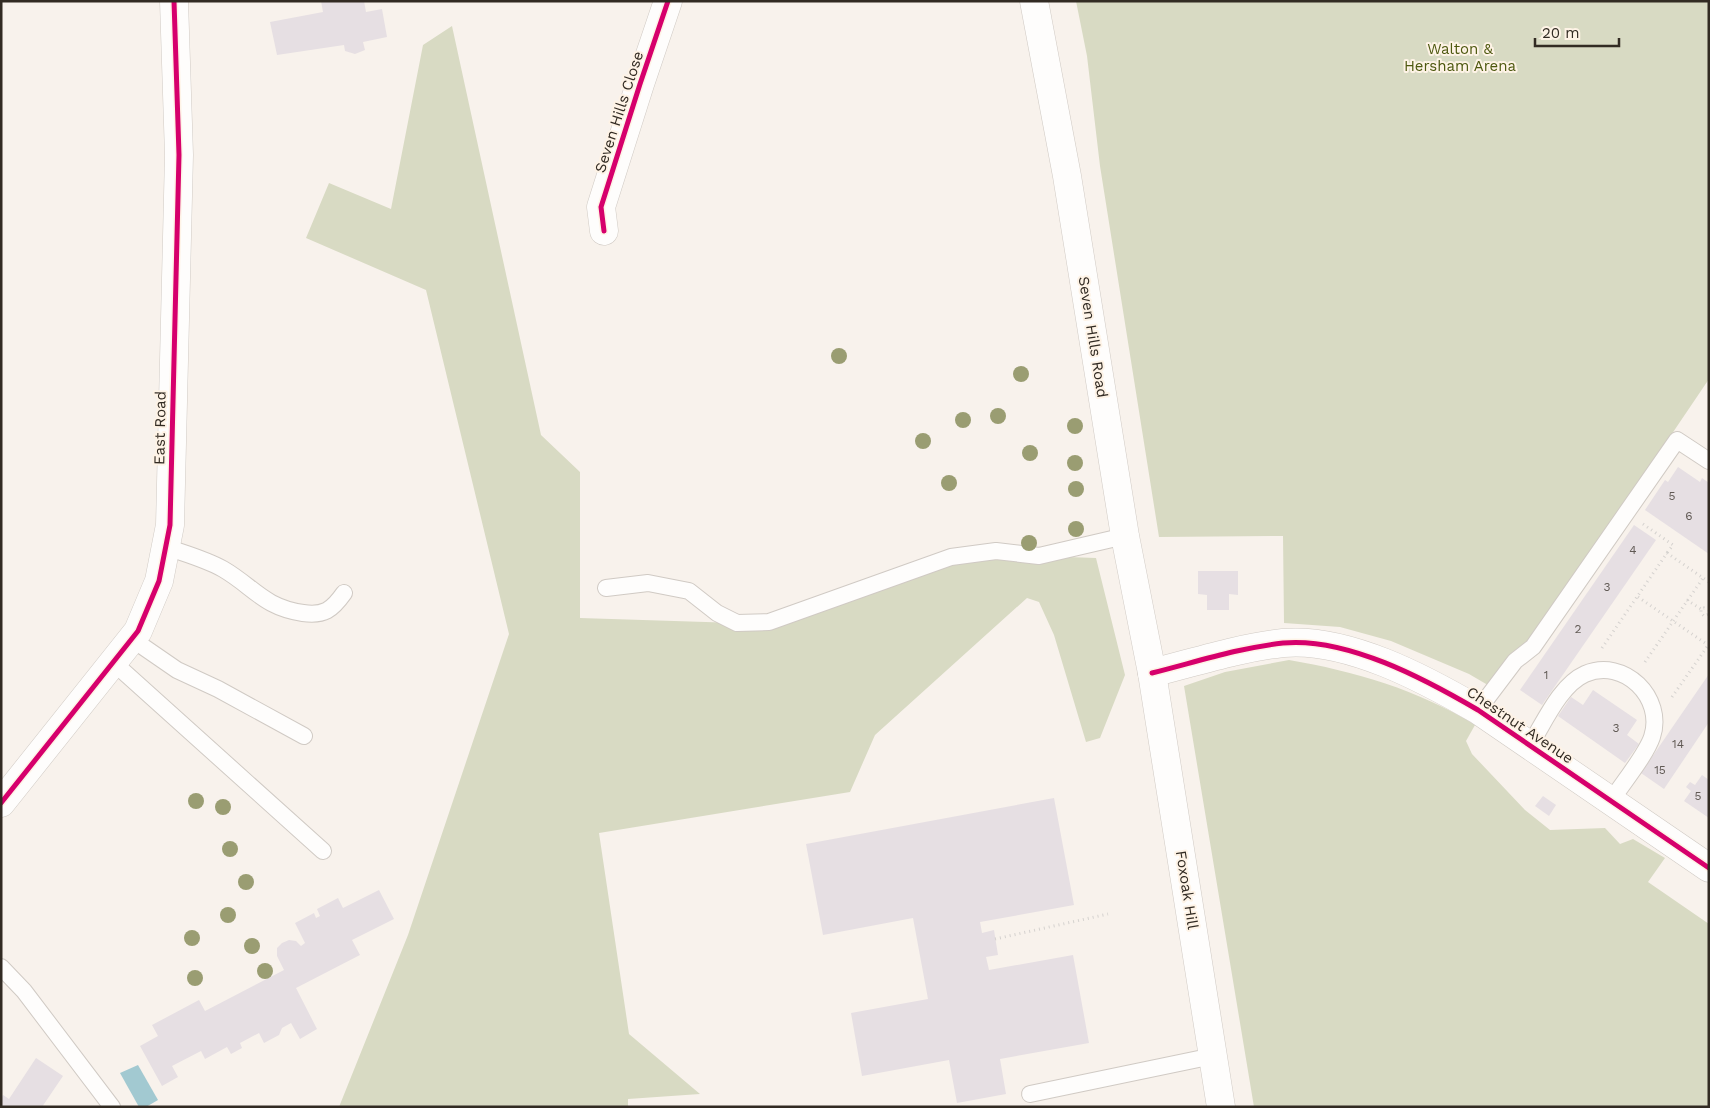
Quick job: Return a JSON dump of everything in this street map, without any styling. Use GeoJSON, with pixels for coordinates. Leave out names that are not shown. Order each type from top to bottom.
{"type":"FeatureCollection","features":[{"type":"Feature","properties":{"kind":"street","name":"East Road"},"geometry":{"type":"LineString","coordinates":[[1,803],[138,631],[159,581],[170,525],[179,155],[174,1]]}},
{"type":"Feature","properties":{"kind":"street","name":"Seven Hills Close"},"geometry":{"type":"LineString","coordinates":[[604,231],[602,207],[668,1]]}},
{"type":"Feature","properties":{"kind":"street","name":"Seven Hills Road"},"geometry":{"type":"LineString","coordinates":[[1034,1],[1067,176],[1125,536],[1152,673]]}},
{"type":"Feature","properties":{"kind":"street","name":"Chestnut Avenue"},"geometry":{"type":"LineString","coordinates":[[1152,673],[1254,647],[1284,643],[1310,644],[1338,649],[1398,668],[1478,710],[1709,868]]}},
{"type":"Feature","properties":{"kind":"street","name":"Foxoak Hill"},"geometry":{"type":"LineString","coordinates":[[1152,673],[1221,1107]]}},
{"type":"Feature","properties":{"kind":"lane"},"geometry":{"type":"LineString","coordinates":[[1478,710],[1515,661],[1533,647],[1678,440],[1709,461]]}},
{"type":"Feature","properties":{"kind":"lane"},"geometry":{"type":"LineString","coordinates":[[606,588],[648,584],[689,591],[717,614],[737,624],[769,622],[951,557],[996,550],[1039,556],[1125,536]]}},
{"type":"Feature","properties":{"kind":"lane"},"geometry":{"type":"LineString","coordinates":[[166,548],[201,558],[224,570],[266,601],[286,610],[317,614],[335,606],[344,593]]}},
{"type":"Feature","properties":{"kind":"lane"},"geometry":{"type":"LineString","coordinates":[[132,639],[177,670],[218,689],[304,736]]}},
{"type":"Feature","properties":{"kind":"lane"},"geometry":{"type":"LineString","coordinates":[[114,663],[323,851]]}},
{"type":"Feature","properties":{"kind":"lane"},"geometry":{"type":"LineString","coordinates":[[1530,745],[1564,691],[1574,681],[1586,674],[1600,670],[1614,671],[1633,679],[1648,695],[1654,708],[1655,722],[1652,737],[1646,750],[1611,801]]}},
{"type":"Feature","properties":{"kind":"lane"},"geometry":{"type":"LineString","coordinates":[[1,967],[24,992],[112,1107]]}},
{"type":"Feature","properties":{"kind":"lane"},"geometry":{"type":"LineString","coordinates":[[1030,1094],[1213,1056]]}},
{"type":"Feature","properties":{"kind":"path"},"geometry":{"type":"LineString","coordinates":[[1604,645],[1673,544],[1627,512]]}},
{"type":"Feature","properties":{"kind":"path"},"geometry":{"type":"LineString","coordinates":[[1667,553],[1709,582]]}},
{"type":"Feature","properties":{"kind":"path"},"geometry":{"type":"LineString","coordinates":[[1633,679],[1703,578]]}},
{"type":"Feature","properties":{"kind":"path"},"geometry":{"type":"LineString","coordinates":[[1638,596],[1708,645],[1655,722]]}},
{"type":"Feature","properties":{"kind":"path"},"geometry":{"type":"LineString","coordinates":[[1687,600],[1701,609],[1706,608],[1709,613],[1706,616],[1702,615],[1701,609]]}},
{"type":"Feature","properties":{"kind":"path"},"geometry":{"type":"LineString","coordinates":[[995,939],[1108,914]]}},
{"type":"Feature","properties":{"kind":"green space","name":"Walton & Hersham Arena"},"geometry":{"type":"Polygon","coordinates":[[[1076,1],[1709,1],[1709,379],[1498,691],[1469,674],[1391,641],[1340,627],[1284,623],[1283,536],[1159,537],[1100,166],[1087,56],[1076,1]]]}},
{"type":"Feature","properties":{"kind":"green space"},"geometry":{"type":"Polygon","coordinates":[[[452,26],[541,435],[580,472],[580,618],[737,623],[951,557],[1039,556],[1096,558],[1125,675],[1100,738],[1086,742],[1054,635],[1039,602],[1027,598],[875,735],[850,792],[599,833],[629,1034],[700,1094],[628,1099],[628,1107],[339,1107],[408,935],[509,634],[426,290],[306,238],[329,183],[391,209],[423,45],[452,26]]]}},
{"type":"Feature","properties":{"kind":"green space"},"geometry":{"type":"Polygon","coordinates":[[[1289,660],[1362,676],[1409,692],[1454,713],[1475,725],[1466,741],[1472,754],[1525,810],[1550,830],[1605,828],[1620,844],[1633,839],[1665,858],[1648,882],[1709,924],[1709,1107],[1254,1107],[1184,686],[1225,672],[1289,660]]]}},
{"type":"Feature","properties":{"kind":"water"},"geometry":{"type":"Polygon","coordinates":[[[138,1065],[158,1100],[146,1107],[139,1107],[120,1073],[138,1065]]]}},
{"type":"Feature","properties":{"kind":"building"},"geometry":{"type":"Polygon","coordinates":[[[321,1],[364,1],[366,12],[382,9],[387,37],[363,42],[365,50],[355,54],[345,51],[344,45],[277,55],[270,22],[323,12],[321,1]]]}},
{"type":"Feature","properties":{"kind":"building"},"geometry":{"type":"Polygon","coordinates":[[[1678,467],[1700,482],[1702,478],[1709,483],[1709,554],[1645,510],[1665,480],[1668,482],[1678,467]]]}},
{"type":"Feature","properties":{"kind":"building"},"geometry":{"type":"Polygon","coordinates":[[[1634,525],[1656,540],[1542,705],[1520,690],[1634,525]]]}},
{"type":"Feature","properties":{"kind":"building"},"geometry":{"type":"Polygon","coordinates":[[[1198,571],[1238,571],[1238,595],[1229,594],[1229,610],[1207,610],[1207,595],[1198,594],[1198,571]]]}},
{"type":"Feature","properties":{"kind":"building"},"geometry":{"type":"Polygon","coordinates":[[[1709,674],[1709,722],[1664,789],[1641,773],[1709,674]]]}},
{"type":"Feature","properties":{"kind":"building"},"geometry":{"type":"Polygon","coordinates":[[[1593,690],[1637,720],[1627,735],[1639,744],[1625,763],[1558,716],[1571,697],[1583,705],[1593,690]]]}},
{"type":"Feature","properties":{"kind":"building"},"geometry":{"type":"Polygon","coordinates":[[[1702,775],[1709,780],[1709,818],[1684,801],[1691,791],[1686,787],[1690,782],[1695,785],[1702,775]]]}},
{"type":"Feature","properties":{"kind":"building"},"geometry":{"type":"Polygon","coordinates":[[[1543,796],[1556,805],[1549,816],[1535,806],[1543,796]]]}},
{"type":"Feature","properties":{"kind":"building"},"geometry":{"type":"Polygon","coordinates":[[[1054,798],[1074,905],[980,922],[982,933],[994,930],[998,955],[986,957],[989,970],[1073,955],[1089,1043],[1000,1059],[1006,1094],[957,1103],[949,1060],[862,1076],[851,1013],[928,999],[913,918],[823,935],[806,844],[1054,798]]]}},
{"type":"Feature","properties":{"kind":"building"},"geometry":{"type":"Polygon","coordinates":[[[379,890],[394,919],[352,940],[360,955],[296,988],[317,1029],[300,1039],[291,1023],[282,1028],[279,1035],[264,1043],[259,1033],[240,1043],[242,1048],[231,1054],[227,1047],[205,1059],[201,1051],[172,1066],[178,1077],[162,1086],[140,1046],[158,1036],[152,1025],[199,1000],[205,1011],[284,970],[277,956],[277,948],[289,940],[296,941],[301,946],[305,943],[295,923],[314,913],[316,918],[320,916],[317,909],[338,898],[343,908],[379,890]]]}},
{"type":"Feature","properties":{"kind":"building"},"geometry":{"type":"Polygon","coordinates":[[[36,1058],[63,1076],[42,1107],[1,1107],[3,1095],[9,1099],[36,1058]]]}},
{"type":"Feature","properties":{"kind":"cycle path"},"geometry":{"type":"LineString","coordinates":[[1,803],[138,631],[159,581],[170,525],[179,155],[174,1]]}},
{"type":"Feature","properties":{"kind":"cycle path"},"geometry":{"type":"LineString","coordinates":[[604,231],[601,207],[668,1]]}},
{"type":"Feature","properties":{"kind":"cycle path"},"geometry":{"type":"LineString","coordinates":[[1152,673],[1233,652],[1283,643],[1308,643],[1359,653],[1410,674],[1478,710],[1709,868]]}}]}
